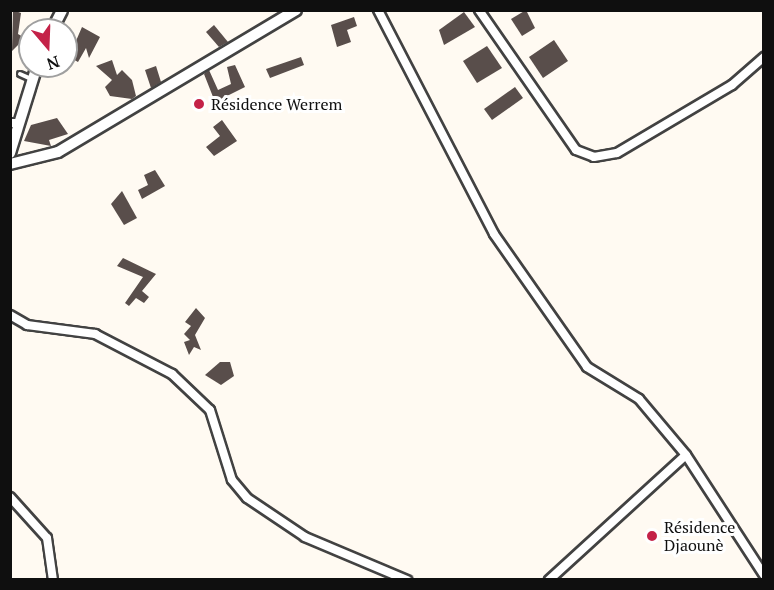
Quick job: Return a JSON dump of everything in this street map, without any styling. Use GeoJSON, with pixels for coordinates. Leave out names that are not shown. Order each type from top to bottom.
{"type":"FeatureCollection","features":[{"type":"Feature","properties":{"kind":"street"},"geometry":{"type":"LineString","coordinates":[[10,164],[58,152],[296,10]]}},
{"type":"Feature","properties":{"kind":"street"},"geometry":{"type":"LineString","coordinates":[[378,10],[494,234],[587,367],[639,399],[686,455],[764,575]]}},
{"type":"Feature","properties":{"kind":"street"},"geometry":{"type":"LineString","coordinates":[[479,10],[576,150],[594,157],[617,153],[732,85],[764,57]]}},
{"type":"Feature","properties":{"kind":"street"},"geometry":{"type":"LineString","coordinates":[[10,153],[14,123],[32,80]]}},
{"type":"Feature","properties":{"kind":"street"},"geometry":{"type":"LineString","coordinates":[[10,315],[27,325],[95,334],[172,374],[210,410],[232,480],[247,498],[305,537],[407,579]]}},
{"type":"Feature","properties":{"kind":"street"},"geometry":{"type":"LineString","coordinates":[[549,579],[686,455]]}},
{"type":"Feature","properties":{"kind":"street"},"geometry":{"type":"LineString","coordinates":[[10,497],[47,538],[53,579]]}},
{"type":"Feature","properties":{"kind":"lane"},"geometry":{"type":"LineString","coordinates":[[27,78],[32,80]]}},
{"type":"Feature","properties":{"kind":"building"},"geometry":{"type":"Polygon","coordinates":[[[13,10],[21,13],[20,18],[18,18],[18,45],[12,51],[13,10]]]}},
{"type":"Feature","properties":{"kind":"building"},"geometry":{"type":"Polygon","coordinates":[[[526,10],[535,28],[522,36],[511,19],[526,10]]]}},
{"type":"Feature","properties":{"kind":"building"},"geometry":{"type":"Polygon","coordinates":[[[464,12],[475,27],[444,45],[439,30],[464,12]]]}},
{"type":"Feature","properties":{"kind":"building"},"geometry":{"type":"Polygon","coordinates":[[[354,17],[357,26],[347,30],[351,42],[337,47],[331,25],[354,17]]]}},
{"type":"Feature","properties":{"kind":"building"},"geometry":{"type":"Polygon","coordinates":[[[214,25],[228,42],[219,47],[206,32],[214,25]]]}},
{"type":"Feature","properties":{"kind":"building"},"geometry":{"type":"Polygon","coordinates":[[[82,27],[100,37],[89,58],[86,48],[78,62],[78,36],[82,27]]]}},
{"type":"Feature","properties":{"kind":"building"},"geometry":{"type":"Polygon","coordinates":[[[554,40],[568,61],[543,78],[529,57],[554,40]]]}},
{"type":"Feature","properties":{"kind":"building"},"geometry":{"type":"Polygon","coordinates":[[[487,46],[502,68],[477,83],[463,61],[487,46]]]}},
{"type":"Feature","properties":{"kind":"building"},"geometry":{"type":"Polygon","coordinates":[[[301,57],[304,65],[270,78],[266,69],[301,57]]]}},
{"type":"Feature","properties":{"kind":"building"},"geometry":{"type":"Polygon","coordinates":[[[112,60],[117,75],[122,70],[132,80],[136,96],[132,99],[110,96],[105,87],[112,80],[96,66],[112,60]]]}},
{"type":"Feature","properties":{"kind":"building"},"geometry":{"type":"Polygon","coordinates":[[[235,65],[245,87],[215,102],[204,74],[209,70],[218,90],[231,84],[227,67],[235,65]]]}},
{"type":"Feature","properties":{"kind":"building"},"geometry":{"type":"Polygon","coordinates":[[[156,66],[161,82],[151,88],[145,70],[156,66]]]}},
{"type":"Feature","properties":{"kind":"building"},"geometry":{"type":"Polygon","coordinates":[[[515,87],[523,98],[492,120],[484,109],[515,87]]]}},
{"type":"Feature","properties":{"kind":"building"},"geometry":{"type":"Polygon","coordinates":[[[57,118],[68,134],[49,140],[51,146],[24,141],[31,125],[57,118]]]}},
{"type":"Feature","properties":{"kind":"building"},"geometry":{"type":"Polygon","coordinates":[[[222,120],[237,141],[214,156],[206,147],[220,136],[213,127],[222,120]]]}},
{"type":"Feature","properties":{"kind":"building"},"geometry":{"type":"Polygon","coordinates":[[[155,170],[165,186],[142,199],[138,190],[148,185],[144,175],[155,170]]]}},
{"type":"Feature","properties":{"kind":"building"},"geometry":{"type":"Polygon","coordinates":[[[122,191],[137,218],[124,225],[111,204],[122,191]]]}},
{"type":"Feature","properties":{"kind":"building"},"geometry":{"type":"Polygon","coordinates":[[[123,258],[156,274],[142,291],[149,297],[144,303],[136,298],[129,306],[125,303],[143,277],[117,266],[123,258]]]}},
{"type":"Feature","properties":{"kind":"building"},"geometry":{"type":"Polygon","coordinates":[[[196,308],[205,318],[195,335],[201,350],[194,347],[189,355],[184,342],[190,340],[184,334],[191,326],[185,322],[196,308]]]}},
{"type":"Feature","properties":{"kind":"building"},"geometry":{"type":"Polygon","coordinates":[[[220,362],[230,362],[234,376],[221,385],[205,375],[220,362]]]}},
{"type":"Feature","properties":{"kind":"place","name":"Résidence Werrem"},"geometry":{"type":"Point","coordinates":[199,104]}},
{"type":"Feature","properties":{"kind":"place","name":"Résidence Djaounè"},"geometry":{"type":"Point","coordinates":[652,536]}}]}
